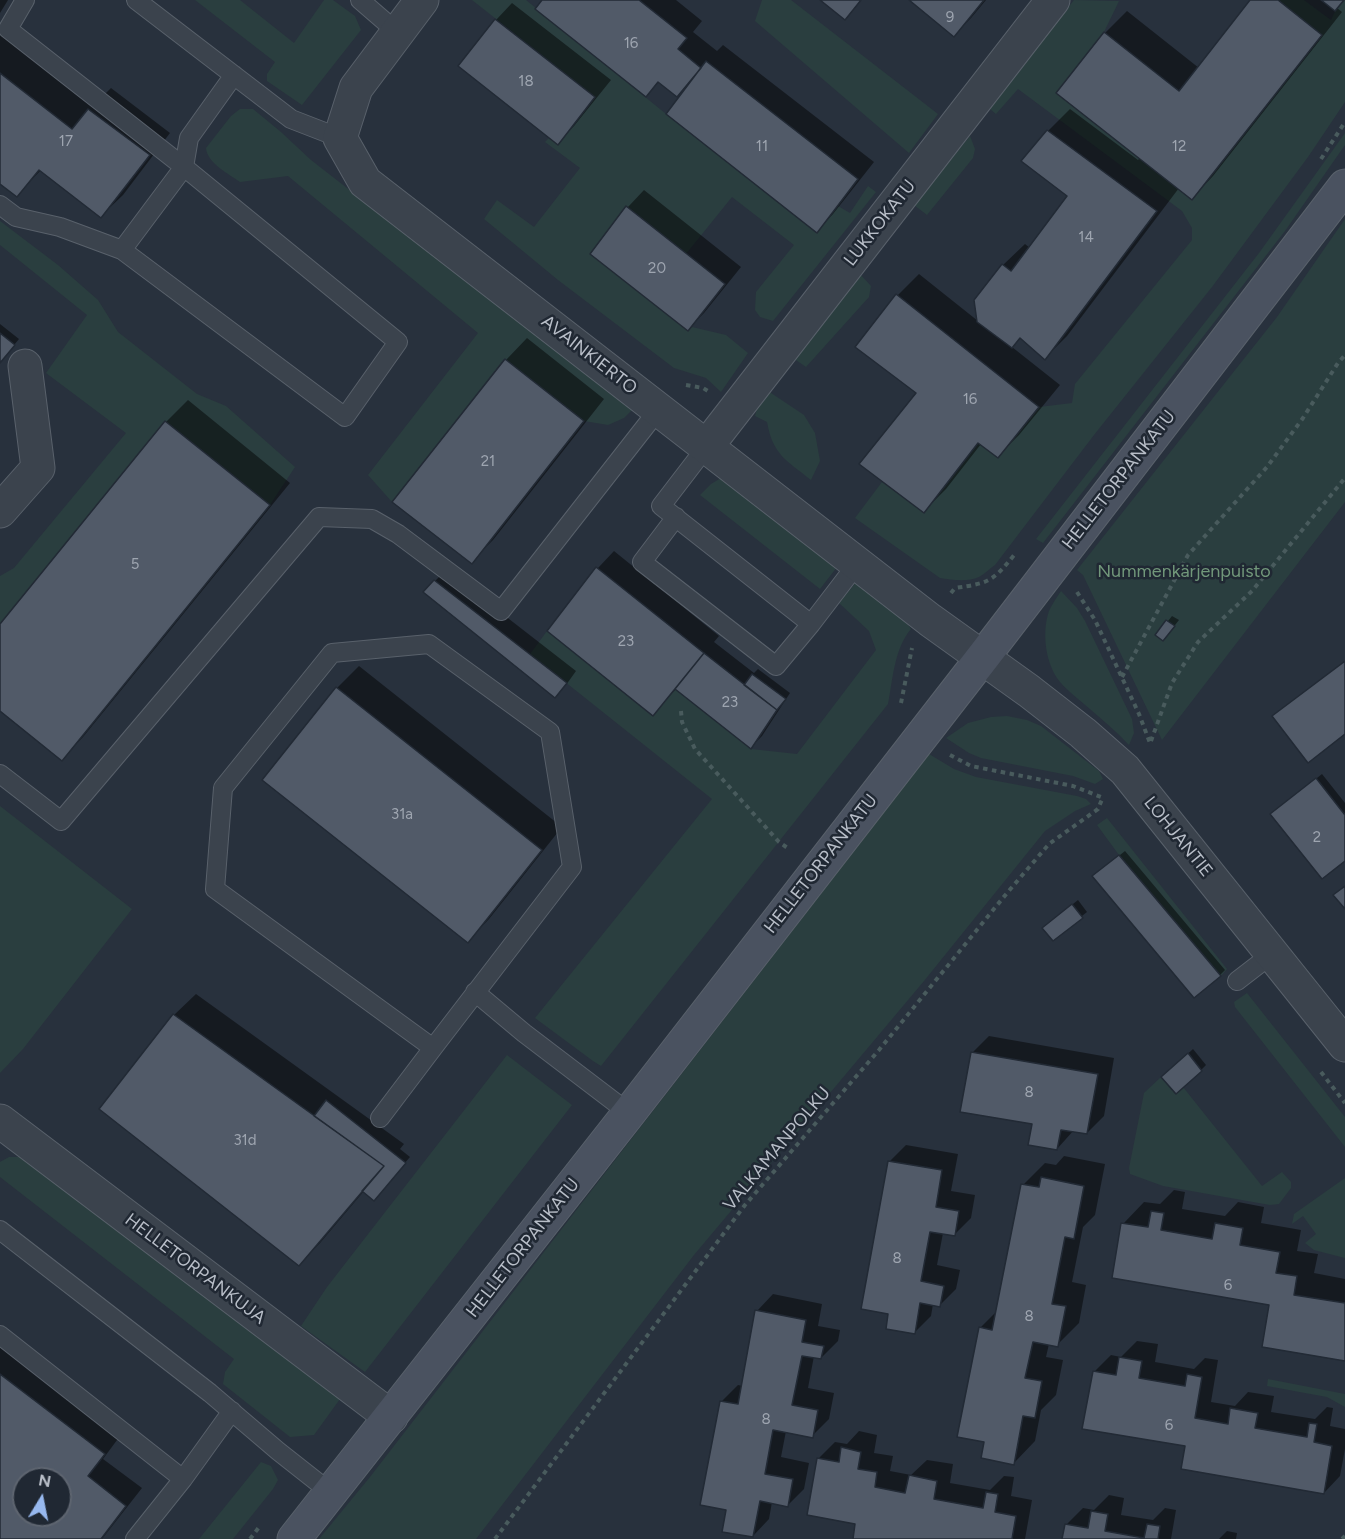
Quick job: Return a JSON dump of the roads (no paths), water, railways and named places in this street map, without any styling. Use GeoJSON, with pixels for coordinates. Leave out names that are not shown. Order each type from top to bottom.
{"type":"FeatureCollection","features":[{"type":"Feature","properties":{"kind":"street"},"geometry":{"type":"LineString","coordinates":[[340,138],[356,87],[422,0]]}},
{"type":"Feature","properties":{"kind":"street","name":"LUKKOKATU"},"geometry":{"type":"LineString","coordinates":[[707,446],[1053,0]]}},
{"type":"Feature","properties":{"kind":"street","name":"AVAINKIERTO"},"geometry":{"type":"LineString","coordinates":[[340,138],[365,182],[857,564],[983,657]]}},
{"type":"Feature","properties":{"kind":"street","name":"HELLETORPANKATU"},"geometry":{"type":"LineString","coordinates":[[294,1539],[629,1113],[1345,186]]}},
{"type":"Feature","properties":{"kind":"street"},"geometry":{"type":"LineString","coordinates":[[0,511],[38,468],[25,366]]}},
{"type":"Feature","properties":{"kind":"street","name":"LOHJANTIE"},"geometry":{"type":"LineString","coordinates":[[983,657],[1083,733],[1125,770],[1345,1043]]}},
{"type":"Feature","properties":{"kind":"street","name":"HELLETORPANKUJA"},"geometry":{"type":"LineString","coordinates":[[0,1122],[391,1417]]}},
{"type":"Feature","properties":{"kind":"lane"},"geometry":{"type":"LineString","coordinates":[[0,206],[16,217],[60,227],[122,250],[345,417],[398,342],[184,167],[8,28],[25,0]]}},
{"type":"Feature","properties":{"kind":"lane"},"geometry":{"type":"LineString","coordinates":[[136,0],[291,119],[340,138]]}},
{"type":"Feature","properties":{"kind":"lane"},"geometry":{"type":"LineString","coordinates":[[360,0],[398,32]]}},
{"type":"Feature","properties":{"kind":"lane"},"geometry":{"type":"LineString","coordinates":[[122,250],[184,167],[189,138],[234,75]]}},
{"type":"Feature","properties":{"kind":"lane"},"geometry":{"type":"LineString","coordinates":[[0,774],[61,821],[319,517],[372,519],[398,534],[501,611],[659,409]]}},
{"type":"Feature","properties":{"kind":"lane"},"geometry":{"type":"LineString","coordinates":[[707,446],[661,506],[812,624]]}},
{"type":"Feature","properties":{"kind":"lane"},"geometry":{"type":"LineString","coordinates":[[676,517],[642,562],[776,666],[812,624],[857,564]]}},
{"type":"Feature","properties":{"kind":"lane"},"geometry":{"type":"LineString","coordinates":[[380,1118],[572,867],[550,732],[429,644],[332,653],[223,788],[214,889],[433,1048]]}},
{"type":"Feature","properties":{"kind":"lane"},"geometry":{"type":"LineString","coordinates":[[1237,981],[1272,954]]}},
{"type":"Feature","properties":{"kind":"lane"},"geometry":{"type":"LineString","coordinates":[[475,992],[629,1113]]}},
{"type":"Feature","properties":{"kind":"lane"},"geometry":{"type":"LineString","coordinates":[[0,1230],[210,1393],[330,1492]]}},
{"type":"Feature","properties":{"kind":"lane"},"geometry":{"type":"LineString","coordinates":[[0,1335],[183,1479]]}},
{"type":"Feature","properties":{"kind":"lane"},"geometry":{"type":"LineString","coordinates":[[135,1539],[183,1479],[232,1411]]}},
{"type":"Feature","properties":{"kind":"park label","name":"Nummenkärjenpuisto"},"geometry":{"type":"Point","coordinates":[1184,572]}}]}
